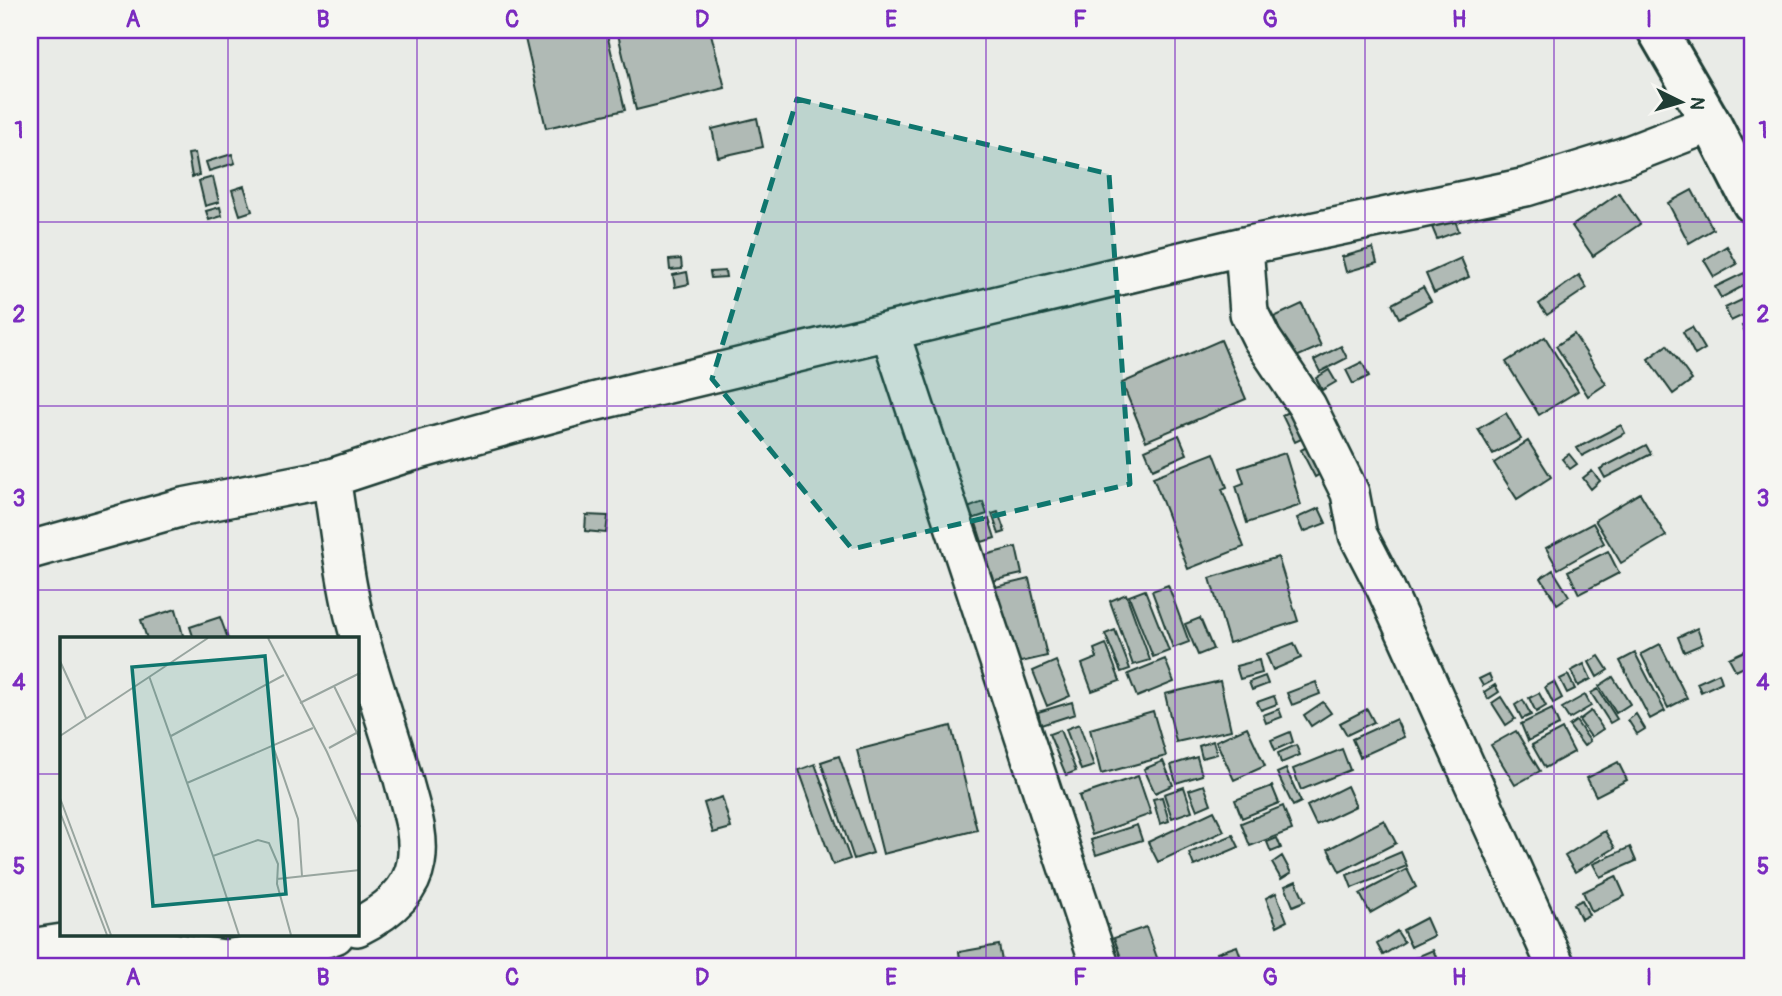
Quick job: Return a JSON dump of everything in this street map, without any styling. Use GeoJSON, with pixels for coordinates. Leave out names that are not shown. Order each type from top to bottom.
{"type":"FeatureCollection","features":[{"type":"Feature","properties":{"kind":"main road"},"geometry":{"type":"LineString","coordinates":[[1657,30],[1711,123],[1752,203]]}},
{"type":"Feature","properties":{"kind":"street"},"geometry":{"type":"LineString","coordinates":[[30,550],[183,507],[331,478],[401,455],[593,402],[1244,246],[1526,187],[1623,157],[1711,123]]}},
{"type":"Feature","properties":{"kind":"street"},"geometry":{"type":"LineString","coordinates":[[1244,246],[1249,313],[1262,339],[1307,406],[1350,493],[1358,535],[1385,587],[1556,966]]}},
{"type":"Feature","properties":{"kind":"street"},"geometry":{"type":"LineString","coordinates":[[890,332],[1091,959]]}},
{"type":"Feature","properties":{"kind":"street"},"geometry":{"type":"LineString","coordinates":[[331,478],[355,619],[406,789],[418,851],[416,866],[405,890],[388,909],[359,926]]}},
{"type":"Feature","properties":{"kind":"street"},"geometry":{"type":"LineString","coordinates":[[30,948],[82,940],[114,955],[225,959],[299,947],[332,936]]}},
{"type":"Feature","properties":{"kind":"highlighted area"},"geometry":{"type":"Polygon","coordinates":[[[797,99],[1109,174],[1130,484],[852,549],[712,379],[797,99]]]}},
{"type":"Feature","properties":{"kind":"building"},"geometry":{"type":"Polygon","coordinates":[[[523,30],[606,30],[625,110],[546,128],[523,30]]]}},
{"type":"Feature","properties":{"kind":"building"},"geometry":{"type":"Polygon","coordinates":[[[617,30],[710,30],[725,88],[636,110],[617,30]]]}},
{"type":"Feature","properties":{"kind":"building"},"geometry":{"type":"Polygon","coordinates":[[[757,118],[763,147],[718,157],[712,129],[757,118]]]}},
{"type":"Feature","properties":{"kind":"building"},"geometry":{"type":"Polygon","coordinates":[[[195,153],[199,175],[192,177],[188,154],[195,153]]]}},
{"type":"Feature","properties":{"kind":"building"},"geometry":{"type":"Polygon","coordinates":[[[232,154],[235,163],[209,171],[206,162],[232,154]]]}},
{"type":"Feature","properties":{"kind":"building"},"geometry":{"type":"Polygon","coordinates":[[[213,177],[219,202],[205,206],[199,181],[213,177]]]}},
{"type":"Feature","properties":{"kind":"building"},"geometry":{"type":"Polygon","coordinates":[[[244,186],[252,211],[240,215],[232,190],[244,186]]]}},
{"type":"Feature","properties":{"kind":"building"},"geometry":{"type":"Polygon","coordinates":[[[1692,190],[1713,229],[1689,243],[1668,203],[1692,190]]]}},
{"type":"Feature","properties":{"kind":"building"},"geometry":{"type":"Polygon","coordinates":[[[1619,193],[1640,224],[1593,256],[1572,226],[1619,193]]]}},
{"type":"Feature","properties":{"kind":"building"},"geometry":{"type":"Polygon","coordinates":[[[220,207],[222,216],[209,220],[206,211],[220,207]]]}},
{"type":"Feature","properties":{"kind":"building"},"geometry":{"type":"Polygon","coordinates":[[[1454,218],[1459,231],[1437,239],[1432,227],[1454,218]]]}},
{"type":"Feature","properties":{"kind":"building"},"geometry":{"type":"Polygon","coordinates":[[[1727,246],[1737,264],[1714,277],[1704,260],[1727,246]]]}},
{"type":"Feature","properties":{"kind":"building"},"geometry":{"type":"Polygon","coordinates":[[[1373,248],[1377,263],[1346,272],[1342,257],[1373,248]]]}},
{"type":"Feature","properties":{"kind":"building"},"geometry":{"type":"Polygon","coordinates":[[[1461,258],[1469,277],[1434,293],[1426,274],[1461,258]]]}},
{"type":"Feature","properties":{"kind":"building"},"geometry":{"type":"Polygon","coordinates":[[[681,259],[682,269],[670,270],[669,260],[681,259]]]}},
{"type":"Feature","properties":{"kind":"building"},"geometry":{"type":"Polygon","coordinates":[[[725,271],[726,277],[711,278],[710,272],[725,271]]]}},
{"type":"Feature","properties":{"kind":"building"},"geometry":{"type":"Polygon","coordinates":[[[687,272],[689,284],[675,287],[673,275],[687,272]]]}},
{"type":"Feature","properties":{"kind":"building"},"geometry":{"type":"Polygon","coordinates":[[[1744,273],[1749,283],[1721,298],[1715,287],[1744,273]]]}},
{"type":"Feature","properties":{"kind":"building"},"geometry":{"type":"Polygon","coordinates":[[[1579,275],[1587,288],[1547,315],[1539,304],[1579,275]]]}},
{"type":"Feature","properties":{"kind":"building"},"geometry":{"type":"Polygon","coordinates":[[[1423,287],[1431,301],[1399,318],[1392,304],[1423,287]]]}},
{"type":"Feature","properties":{"kind":"building"},"geometry":{"type":"Polygon","coordinates":[[[1752,295],[1752,311],[1731,321],[1725,308],[1752,295]]]}},
{"type":"Feature","properties":{"kind":"building"},"geometry":{"type":"Polygon","coordinates":[[[1302,304],[1321,346],[1292,359],[1274,317],[1302,304]]]}},
{"type":"Feature","properties":{"kind":"building"},"geometry":{"type":"Polygon","coordinates":[[[1752,321],[1752,339],[1750,341],[1742,326],[1752,321]]]}},
{"type":"Feature","properties":{"kind":"building"},"geometry":{"type":"Polygon","coordinates":[[[1692,327],[1705,349],[1695,355],[1683,332],[1692,327]]]}},
{"type":"Feature","properties":{"kind":"building"},"geometry":{"type":"Polygon","coordinates":[[[1574,334],[1606,384],[1588,396],[1556,346],[1574,334]]]}},
{"type":"Feature","properties":{"kind":"building"},"geometry":{"type":"Polygon","coordinates":[[[1545,337],[1578,391],[1539,415],[1506,362],[1545,337]]]}},
{"type":"Feature","properties":{"kind":"building"},"geometry":{"type":"Polygon","coordinates":[[[1221,340],[1246,399],[1146,441],[1122,383],[1221,340]]]}},
{"type":"Feature","properties":{"kind":"building"},"geometry":{"type":"Polygon","coordinates":[[[1667,345],[1692,380],[1673,394],[1648,359],[1667,345]]]}},
{"type":"Feature","properties":{"kind":"building"},"geometry":{"type":"Polygon","coordinates":[[[1341,346],[1347,358],[1320,372],[1314,360],[1341,346]]]}},
{"type":"Feature","properties":{"kind":"building"},"geometry":{"type":"Polygon","coordinates":[[[1362,362],[1369,376],[1353,384],[1346,370],[1362,362]]]}},
{"type":"Feature","properties":{"kind":"building"},"geometry":{"type":"Polygon","coordinates":[[[1329,370],[1336,382],[1322,390],[1316,378],[1329,370]]]}},
{"type":"Feature","properties":{"kind":"building"},"geometry":{"type":"Polygon","coordinates":[[[1300,406],[1312,434],[1295,442],[1282,415],[1300,406]]]}},
{"type":"Feature","properties":{"kind":"building"},"geometry":{"type":"Polygon","coordinates":[[[1506,413],[1521,439],[1493,454],[1478,429],[1506,413]]]}},
{"type":"Feature","properties":{"kind":"building"},"geometry":{"type":"Polygon","coordinates":[[[1621,425],[1625,433],[1582,456],[1577,448],[1621,425]]]}},
{"type":"Feature","properties":{"kind":"building"},"geometry":{"type":"Polygon","coordinates":[[[1179,435],[1187,454],[1153,469],[1145,450],[1179,435]]]}},
{"type":"Feature","properties":{"kind":"building"},"geometry":{"type":"Polygon","coordinates":[[[1318,441],[1332,467],[1315,477],[1301,450],[1318,441]]]}},
{"type":"Feature","properties":{"kind":"building"},"geometry":{"type":"Polygon","coordinates":[[[1528,441],[1551,477],[1517,499],[1494,463],[1528,441]]]}},
{"type":"Feature","properties":{"kind":"building"},"geometry":{"type":"Polygon","coordinates":[[[1646,445],[1651,454],[1605,478],[1600,469],[1646,445]]]}},
{"type":"Feature","properties":{"kind":"building"},"geometry":{"type":"Polygon","coordinates":[[[1214,453],[1227,487],[1222,489],[1244,547],[1188,569],[1153,477],[1214,453]]]}},
{"type":"Feature","properties":{"kind":"building"},"geometry":{"type":"Polygon","coordinates":[[[1285,453],[1301,505],[1247,523],[1236,486],[1244,483],[1239,468],[1285,453]]]}},
{"type":"Feature","properties":{"kind":"building"},"geometry":{"type":"Polygon","coordinates":[[[1569,454],[1577,464],[1570,469],[1562,459],[1569,454]]]}},
{"type":"Feature","properties":{"kind":"building"},"geometry":{"type":"Polygon","coordinates":[[[1592,471],[1600,481],[1591,489],[1583,478],[1592,471]]]}},
{"type":"Feature","properties":{"kind":"building"},"geometry":{"type":"Polygon","coordinates":[[[1640,493],[1666,536],[1621,563],[1595,520],[1640,493]]]}},
{"type":"Feature","properties":{"kind":"building"},"geometry":{"type":"Polygon","coordinates":[[[983,502],[987,514],[969,520],[965,509],[983,502]]]}},
{"type":"Feature","properties":{"kind":"building"},"geometry":{"type":"Polygon","coordinates":[[[1319,508],[1326,523],[1303,532],[1297,518],[1319,508]]]}},
{"type":"Feature","properties":{"kind":"building"},"geometry":{"type":"Polygon","coordinates":[[[998,512],[1005,532],[999,534],[992,514],[998,512]]]}},
{"type":"Feature","properties":{"kind":"building"},"geometry":{"type":"Polygon","coordinates":[[[586,515],[608,516],[606,533],[585,531],[586,515]]]}},
{"type":"Feature","properties":{"kind":"building"},"geometry":{"type":"Polygon","coordinates":[[[989,519],[995,538],[982,542],[976,523],[989,519]]]}},
{"type":"Feature","properties":{"kind":"building"},"geometry":{"type":"Polygon","coordinates":[[[1593,523],[1604,543],[1558,569],[1546,548],[1593,523]]]}},
{"type":"Feature","properties":{"kind":"building"},"geometry":{"type":"Polygon","coordinates":[[[1016,547],[1022,574],[987,582],[981,556],[1016,547]]]}},
{"type":"Feature","properties":{"kind":"building"},"geometry":{"type":"Polygon","coordinates":[[[1608,551],[1619,573],[1579,594],[1568,571],[1608,551]]]}},
{"type":"Feature","properties":{"kind":"building"},"geometry":{"type":"Polygon","coordinates":[[[1278,557],[1298,621],[1229,643],[1210,578],[1278,557]]]}},
{"type":"Feature","properties":{"kind":"building"},"geometry":{"type":"Polygon","coordinates":[[[1553,570],[1569,596],[1557,604],[1541,578],[1553,570]]]}},
{"type":"Feature","properties":{"kind":"building"},"geometry":{"type":"Polygon","coordinates":[[[1029,579],[1047,656],[1004,666],[987,589],[1029,579]]]}},
{"type":"Feature","properties":{"kind":"building"},"geometry":{"type":"Polygon","coordinates":[[[1168,585],[1189,642],[1173,648],[1152,591],[1168,585]]]}},
{"type":"Feature","properties":{"kind":"building"},"geometry":{"type":"Polygon","coordinates":[[[1145,590],[1169,651],[1153,657],[1129,596],[1145,590]]]}},
{"type":"Feature","properties":{"kind":"building"},"geometry":{"type":"Polygon","coordinates":[[[1126,594],[1150,660],[1133,665],[1110,601],[1126,594]]]}},
{"type":"Feature","properties":{"kind":"building"},"geometry":{"type":"Polygon","coordinates":[[[176,609],[183,637],[146,637],[141,620],[176,609]]]}},
{"type":"Feature","properties":{"kind":"building"},"geometry":{"type":"Polygon","coordinates":[[[220,617],[227,637],[193,637],[190,627],[220,617]]]}},
{"type":"Feature","properties":{"kind":"building"},"geometry":{"type":"Polygon","coordinates":[[[1200,618],[1213,649],[1198,655],[1185,624],[1200,618]]]}},
{"type":"Feature","properties":{"kind":"building"},"geometry":{"type":"Polygon","coordinates":[[[1697,628],[1703,644],[1684,652],[1678,637],[1697,628]]]}},
{"type":"Feature","properties":{"kind":"building"},"geometry":{"type":"Polygon","coordinates":[[[1115,630],[1130,669],[1121,672],[1105,634],[1115,630]]]}},
{"type":"Feature","properties":{"kind":"building"},"geometry":{"type":"Polygon","coordinates":[[[1294,643],[1301,658],[1273,670],[1266,654],[1294,643]]]}},
{"type":"Feature","properties":{"kind":"building"},"geometry":{"type":"Polygon","coordinates":[[[1106,644],[1120,681],[1092,691],[1082,664],[1097,658],[1094,649],[1106,644]]]}},
{"type":"Feature","properties":{"kind":"building"},"geometry":{"type":"Polygon","coordinates":[[[1660,644],[1687,698],[1668,708],[1641,654],[1660,644]]]}},
{"type":"Feature","properties":{"kind":"building"},"geometry":{"type":"Polygon","coordinates":[[[1749,649],[1752,663],[1736,671],[1729,658],[1749,649]]]}},
{"type":"Feature","properties":{"kind":"building"},"geometry":{"type":"Polygon","coordinates":[[[1635,653],[1665,711],[1650,719],[1620,661],[1635,653]]]}},
{"type":"Feature","properties":{"kind":"building"},"geometry":{"type":"Polygon","coordinates":[[[1599,656],[1608,670],[1597,677],[1589,662],[1599,656]]]}},
{"type":"Feature","properties":{"kind":"building"},"geometry":{"type":"Polygon","coordinates":[[[1165,659],[1174,682],[1137,697],[1128,674],[1165,659]]]}},
{"type":"Feature","properties":{"kind":"building"},"geometry":{"type":"Polygon","coordinates":[[[1259,660],[1262,673],[1240,679],[1236,666],[1259,660]]]}},
{"type":"Feature","properties":{"kind":"building"},"geometry":{"type":"Polygon","coordinates":[[[1056,661],[1070,696],[1047,706],[1033,671],[1056,661]]]}},
{"type":"Feature","properties":{"kind":"building"},"geometry":{"type":"Polygon","coordinates":[[[1584,664],[1591,679],[1578,686],[1571,671],[1584,664]]]}},
{"type":"Feature","properties":{"kind":"building"},"geometry":{"type":"Polygon","coordinates":[[[1719,673],[1722,682],[1701,692],[1697,683],[1719,673]]]}},
{"type":"Feature","properties":{"kind":"building"},"geometry":{"type":"Polygon","coordinates":[[[1489,674],[1492,681],[1483,686],[1479,679],[1489,674]]]}},
{"type":"Feature","properties":{"kind":"building"},"geometry":{"type":"Polygon","coordinates":[[[1568,675],[1575,689],[1567,693],[1560,679],[1568,675]]]}},
{"type":"Feature","properties":{"kind":"building"},"geometry":{"type":"Polygon","coordinates":[[[1265,676],[1268,684],[1252,690],[1249,682],[1265,676]]]}},
{"type":"Feature","properties":{"kind":"building"},"geometry":{"type":"Polygon","coordinates":[[[1613,677],[1630,704],[1616,713],[1599,686],[1613,677]]]}},
{"type":"Feature","properties":{"kind":"building"},"geometry":{"type":"Polygon","coordinates":[[[1220,681],[1231,730],[1176,742],[1165,694],[1220,681]]]}},
{"type":"Feature","properties":{"kind":"building"},"geometry":{"type":"Polygon","coordinates":[[[1316,682],[1320,694],[1292,705],[1287,693],[1316,682]]]}},
{"type":"Feature","properties":{"kind":"building"},"geometry":{"type":"Polygon","coordinates":[[[1554,682],[1562,698],[1553,703],[1545,687],[1554,682]]]}},
{"type":"Feature","properties":{"kind":"building"},"geometry":{"type":"Polygon","coordinates":[[[1495,685],[1499,692],[1488,699],[1484,692],[1495,685]]]}},
{"type":"Feature","properties":{"kind":"building"},"geometry":{"type":"Polygon","coordinates":[[[1598,689],[1617,719],[1610,723],[1591,693],[1598,689]]]}},
{"type":"Feature","properties":{"kind":"building"},"geometry":{"type":"Polygon","coordinates":[[[1539,693],[1546,706],[1536,712],[1529,698],[1539,693]]]}},
{"type":"Feature","properties":{"kind":"building"},"geometry":{"type":"Polygon","coordinates":[[[1585,695],[1591,706],[1569,719],[1562,708],[1585,695]]]}},
{"type":"Feature","properties":{"kind":"building"},"geometry":{"type":"Polygon","coordinates":[[[1274,696],[1277,704],[1261,710],[1257,702],[1274,696]]]}},
{"type":"Feature","properties":{"kind":"building"},"geometry":{"type":"Polygon","coordinates":[[[1501,697],[1515,719],[1506,725],[1492,703],[1501,697]]]}},
{"type":"Feature","properties":{"kind":"building"},"geometry":{"type":"Polygon","coordinates":[[[1523,700],[1531,715],[1522,719],[1515,705],[1523,700]]]}},
{"type":"Feature","properties":{"kind":"building"},"geometry":{"type":"Polygon","coordinates":[[[1072,702],[1075,714],[1041,725],[1038,712],[1072,702]]]}},
{"type":"Feature","properties":{"kind":"building"},"geometry":{"type":"Polygon","coordinates":[[[1323,702],[1331,713],[1311,726],[1304,715],[1323,702]]]}},
{"type":"Feature","properties":{"kind":"building"},"geometry":{"type":"Polygon","coordinates":[[[1279,709],[1282,717],[1266,723],[1263,715],[1279,709]]]}},
{"type":"Feature","properties":{"kind":"building"},"geometry":{"type":"Polygon","coordinates":[[[1367,709],[1374,722],[1347,735],[1340,723],[1367,709]]]}},
{"type":"Feature","properties":{"kind":"building"},"geometry":{"type":"Polygon","coordinates":[[[1552,709],[1559,725],[1528,741],[1521,724],[1552,709]]]}},
{"type":"Feature","properties":{"kind":"building"},"geometry":{"type":"Polygon","coordinates":[[[1153,711],[1166,756],[1101,774],[1090,729],[1153,711]]]}},
{"type":"Feature","properties":{"kind":"building"},"geometry":{"type":"Polygon","coordinates":[[[1591,711],[1603,729],[1591,737],[1579,720],[1591,711]]]}},
{"type":"Feature","properties":{"kind":"building"},"geometry":{"type":"Polygon","coordinates":[[[1636,714],[1645,729],[1637,734],[1628,720],[1636,714]]]}},
{"type":"Feature","properties":{"kind":"building"},"geometry":{"type":"Polygon","coordinates":[[[1396,719],[1404,737],[1360,757],[1352,739],[1396,719]]]}},
{"type":"Feature","properties":{"kind":"building"},"geometry":{"type":"Polygon","coordinates":[[[1576,721],[1590,741],[1584,746],[1569,726],[1576,721]]]}},
{"type":"Feature","properties":{"kind":"building"},"geometry":{"type":"Polygon","coordinates":[[[1079,724],[1094,766],[1081,770],[1066,729],[1079,724]]]}},
{"type":"Feature","properties":{"kind":"building"},"geometry":{"type":"Polygon","coordinates":[[[951,726],[977,830],[883,854],[857,750],[951,726]]]}},
{"type":"Feature","properties":{"kind":"building"},"geometry":{"type":"Polygon","coordinates":[[[1247,727],[1265,766],[1234,780],[1216,741],[1247,727]]]}},
{"type":"Feature","properties":{"kind":"building"},"geometry":{"type":"Polygon","coordinates":[[[1562,729],[1574,752],[1545,768],[1532,745],[1562,729]]]}},
{"type":"Feature","properties":{"kind":"building"},"geometry":{"type":"Polygon","coordinates":[[[1060,730],[1076,771],[1066,775],[1049,734],[1060,730]]]}},
{"type":"Feature","properties":{"kind":"building"},"geometry":{"type":"Polygon","coordinates":[[[1516,731],[1540,771],[1515,785],[1491,745],[1516,731]]]}},
{"type":"Feature","properties":{"kind":"building"},"geometry":{"type":"Polygon","coordinates":[[[1290,732],[1293,742],[1275,750],[1271,740],[1290,732]]]}},
{"type":"Feature","properties":{"kind":"building"},"geometry":{"type":"Polygon","coordinates":[[[1213,741],[1217,754],[1202,758],[1199,746],[1213,741]]]}},
{"type":"Feature","properties":{"kind":"building"},"geometry":{"type":"Polygon","coordinates":[[[1296,745],[1300,755],[1281,763],[1278,753],[1296,745]]]}},
{"type":"Feature","properties":{"kind":"building"},"geometry":{"type":"Polygon","coordinates":[[[1342,749],[1350,770],[1301,790],[1293,769],[1342,749]]]}},
{"type":"Feature","properties":{"kind":"building"},"geometry":{"type":"Polygon","coordinates":[[[839,756],[873,853],[854,859],[821,762],[839,756]]]}},
{"type":"Feature","properties":{"kind":"building"},"geometry":{"type":"Polygon","coordinates":[[[1197,757],[1202,775],[1176,783],[1171,765],[1197,757]]]}},
{"type":"Feature","properties":{"kind":"building"},"geometry":{"type":"Polygon","coordinates":[[[1163,761],[1173,785],[1155,793],[1144,769],[1163,761]]]}},
{"type":"Feature","properties":{"kind":"building"},"geometry":{"type":"Polygon","coordinates":[[[1618,762],[1627,780],[1596,796],[1587,778],[1618,762]]]}},
{"type":"Feature","properties":{"kind":"building"},"geometry":{"type":"Polygon","coordinates":[[[815,764],[850,859],[833,865],[799,770],[815,764]]]}},
{"type":"Feature","properties":{"kind":"building"},"geometry":{"type":"Polygon","coordinates":[[[1286,769],[1301,802],[1293,806],[1277,773],[1286,769]]]}},
{"type":"Feature","properties":{"kind":"building"},"geometry":{"type":"Polygon","coordinates":[[[1138,776],[1151,814],[1092,835],[1079,796],[1138,776]]]}},
{"type":"Feature","properties":{"kind":"building"},"geometry":{"type":"Polygon","coordinates":[[[1204,785],[1211,804],[1197,810],[1189,790],[1204,785]]]}},
{"type":"Feature","properties":{"kind":"building"},"geometry":{"type":"Polygon","coordinates":[[[1272,786],[1279,803],[1242,818],[1235,800],[1272,786]]]}},
{"type":"Feature","properties":{"kind":"building"},"geometry":{"type":"Polygon","coordinates":[[[1347,786],[1356,806],[1316,825],[1307,806],[1347,786]]]}},
{"type":"Feature","properties":{"kind":"building"},"geometry":{"type":"Polygon","coordinates":[[[1184,787],[1192,811],[1172,818],[1164,794],[1184,787]]]}},
{"type":"Feature","properties":{"kind":"building"},"geometry":{"type":"Polygon","coordinates":[[[722,797],[731,828],[713,833],[704,803],[722,797]]]}},
{"type":"Feature","properties":{"kind":"building"},"geometry":{"type":"Polygon","coordinates":[[[1162,797],[1169,821],[1160,824],[1153,799],[1162,797]]]}},
{"type":"Feature","properties":{"kind":"building"},"geometry":{"type":"Polygon","coordinates":[[[1283,806],[1292,830],[1250,846],[1241,823],[1283,806]]]}},
{"type":"Feature","properties":{"kind":"building"},"geometry":{"type":"Polygon","coordinates":[[[1214,811],[1224,831],[1158,862],[1148,842],[1214,811]]]}},
{"type":"Feature","properties":{"kind":"building"},"geometry":{"type":"Polygon","coordinates":[[[1384,820],[1396,843],[1340,872],[1328,849],[1384,820]]]}},
{"type":"Feature","properties":{"kind":"building"},"geometry":{"type":"Polygon","coordinates":[[[1137,825],[1142,840],[1096,855],[1091,840],[1137,825]]]}},
{"type":"Feature","properties":{"kind":"building"},"geometry":{"type":"Polygon","coordinates":[[[1605,831],[1615,848],[1575,872],[1565,856],[1605,831]]]}},
{"type":"Feature","properties":{"kind":"building"},"geometry":{"type":"Polygon","coordinates":[[[1233,835],[1239,847],[1194,866],[1189,853],[1233,835]]]}},
{"type":"Feature","properties":{"kind":"building"},"geometry":{"type":"Polygon","coordinates":[[[1277,838],[1281,848],[1271,852],[1267,842],[1277,838]]]}},
{"type":"Feature","properties":{"kind":"building"},"geometry":{"type":"Polygon","coordinates":[[[1630,847],[1636,861],[1600,877],[1593,864],[1630,847]]]}},
{"type":"Feature","properties":{"kind":"building"},"geometry":{"type":"Polygon","coordinates":[[[1401,852],[1407,866],[1352,888],[1347,875],[1401,852]]]}},
{"type":"Feature","properties":{"kind":"building"},"geometry":{"type":"Polygon","coordinates":[[[1282,856],[1291,873],[1281,879],[1272,863],[1282,856]]]}},
{"type":"Feature","properties":{"kind":"building"},"geometry":{"type":"Polygon","coordinates":[[[1407,869],[1416,887],[1370,913],[1360,894],[1407,869]]]}},
{"type":"Feature","properties":{"kind":"building"},"geometry":{"type":"Polygon","coordinates":[[[1616,876],[1625,896],[1592,912],[1583,892],[1616,876]]]}},
{"type":"Feature","properties":{"kind":"building"},"geometry":{"type":"Polygon","coordinates":[[[1296,881],[1305,901],[1293,906],[1285,886],[1296,881]]]}},
{"type":"Feature","properties":{"kind":"building"},"geometry":{"type":"Polygon","coordinates":[[[1276,893],[1287,921],[1277,926],[1266,898],[1276,893]]]}},
{"type":"Feature","properties":{"kind":"building"},"geometry":{"type":"Polygon","coordinates":[[[1582,900],[1589,915],[1581,919],[1574,904],[1582,900]]]}},
{"type":"Feature","properties":{"kind":"building"},"geometry":{"type":"Polygon","coordinates":[[[1426,918],[1434,936],[1411,947],[1403,930],[1426,918]]]}},
{"type":"Feature","properties":{"kind":"building"},"geometry":{"type":"Polygon","coordinates":[[[1146,927],[1160,966],[1124,966],[1114,938],[1146,927]]]}},
{"type":"Feature","properties":{"kind":"building"},"geometry":{"type":"Polygon","coordinates":[[[1397,931],[1404,942],[1383,955],[1377,944],[1397,931]]]}},
{"type":"Feature","properties":{"kind":"building"},"geometry":{"type":"Polygon","coordinates":[[[999,945],[1003,966],[961,966],[959,952],[999,945]]]}},
{"type":"Feature","properties":{"kind":"building"},"geometry":{"type":"Polygon","coordinates":[[[1237,946],[1244,966],[1221,966],[1217,953],[1237,946]]]}},
{"type":"Feature","properties":{"kind":"building"},"geometry":{"type":"Polygon","coordinates":[[[1433,950],[1440,966],[1407,966],[1405,962],[1433,950]]]}},
{"type":"Feature","properties":{"kind":"building"},"geometry":{"type":"Polygon","coordinates":[[[1214,959],[1216,966],[1201,966],[1200,963],[1214,959]]]}}]}
